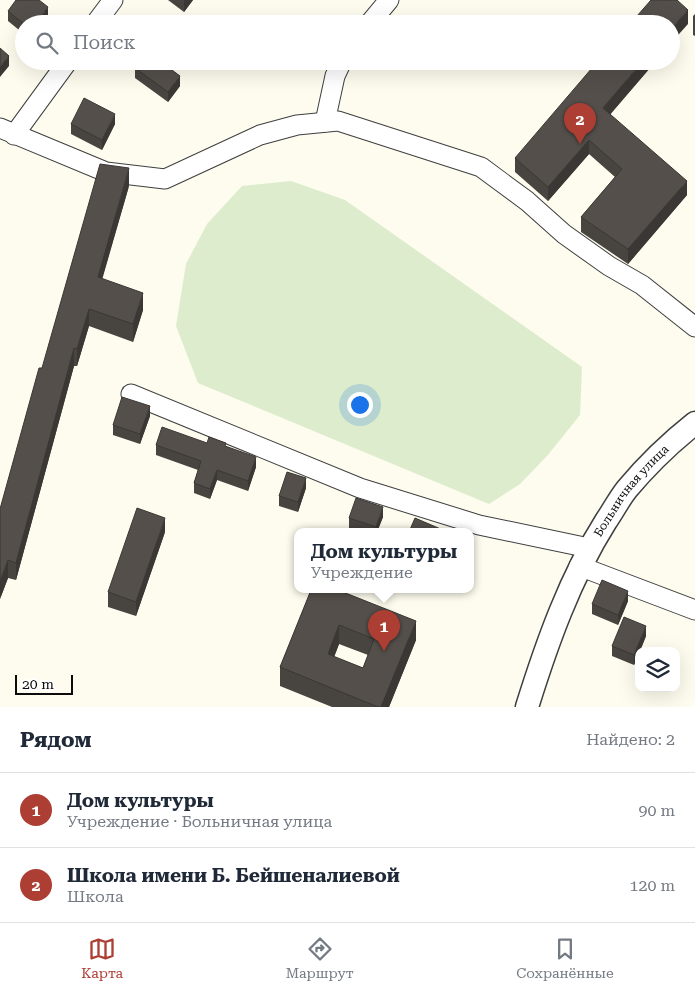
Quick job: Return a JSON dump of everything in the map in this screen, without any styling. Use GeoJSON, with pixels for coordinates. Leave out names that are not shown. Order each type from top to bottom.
{"type":"FeatureCollection","features":[{"type":"Feature","properties":{"kind":"street"},"geometry":{"type":"LineString","coordinates":[[102,15],[113,0]]}},
{"type":"Feature","properties":{"kind":"street"},"geometry":{"type":"LineString","coordinates":[[376,15],[389,0]]}},
{"type":"Feature","properties":{"kind":"street"},"geometry":{"type":"LineString","coordinates":[[60,70],[7,131],[106,172],[165,179],[260,136],[297,125],[338,121],[481,166],[527,201],[564,234],[609,266],[642,285],[695,327]]}},
{"type":"Feature","properties":{"kind":"street"},"geometry":{"type":"LineString","coordinates":[[325,122],[334,76],[337,70]]}},
{"type":"Feature","properties":{"kind":"street"},"geometry":{"type":"LineString","coordinates":[[131,394],[360,488],[584,557],[695,610]]}},
{"type":"Feature","properties":{"kind":"street","name":"Больничная улица"},"geometry":{"type":"LineString","coordinates":[[527,707],[538,672],[584,557],[626,490],[673,440],[695,422]]}},
{"type":"Feature","properties":{"kind":"green space"},"geometry":{"type":"Polygon","coordinates":[[[291,181],[345,200],[582,367],[580,415],[547,456],[520,484],[489,504],[198,383],[176,326],[186,264],[207,224],[242,186],[291,181]]]}},
{"type":"Feature","properties":{"kind":"building"},"geometry":{"type":"Polygon","coordinates":[[[16,0],[39,0],[48,7],[42,15],[15,15],[15,17],[8,11],[16,0]]]}},
{"type":"Feature","properties":{"kind":"building"},"geometry":{"type":"Polygon","coordinates":[[[651,0],[677,0],[688,10],[680,19],[680,15],[638,15],[651,0]]]}},
{"type":"Feature","properties":{"kind":"building"},"geometry":{"type":"Polygon","coordinates":[[[0,48],[9,56],[0,67],[0,48]]]}},
{"type":"Feature","properties":{"kind":"building"},"geometry":{"type":"Polygon","coordinates":[[[138,70],[172,70],[180,76],[168,92],[138,70]]]}},
{"type":"Feature","properties":{"kind":"building"},"geometry":{"type":"Polygon","coordinates":[[[590,70],[635,70],[603,108],[687,181],[628,249],[581,217],[622,169],[589,140],[548,187],[515,158],[590,70]]]}},
{"type":"Feature","properties":{"kind":"building"},"geometry":{"type":"Polygon","coordinates":[[[84,98],[115,114],[102,140],[71,124],[84,98]]]}},
{"type":"Feature","properties":{"kind":"building"},"geometry":{"type":"Polygon","coordinates":[[[100,164],[129,168],[98,277],[143,293],[133,324],[89,309],[77,349],[74,348],[16,563],[8,560],[0,581],[0,509],[39,368],[42,368],[100,164]]]}},
{"type":"Feature","properties":{"kind":"building"},"geometry":{"type":"Polygon","coordinates":[[[122,397],[150,406],[140,434],[113,425],[122,397]]]}},
{"type":"Feature","properties":{"kind":"building"},"geometry":{"type":"Polygon","coordinates":[[[162,427],[207,443],[209,437],[226,443],[225,446],[256,457],[248,481],[217,470],[210,489],[194,483],[201,461],[156,445],[162,427]]]}},
{"type":"Feature","properties":{"kind":"building"},"geometry":{"type":"Polygon","coordinates":[[[287,472],[306,478],[298,502],[279,496],[287,472]]]}},
{"type":"Feature","properties":{"kind":"building"},"geometry":{"type":"Polygon","coordinates":[[[356,498],[383,507],[376,527],[349,518],[356,498]]]}},
{"type":"Feature","properties":{"kind":"building"},"geometry":{"type":"Polygon","coordinates":[[[137,508],[165,518],[136,602],[108,592],[137,508]]]}},
{"type":"Feature","properties":{"kind":"building"},"geometry":{"type":"Polygon","coordinates":[[[415,518],[438,528],[411,528],[415,518]]]}},
{"type":"Feature","properties":{"kind":"building"},"geometry":{"type":"Polygon","coordinates":[[[602,580],[628,591],[618,615],[592,604],[602,580]]]}},
{"type":"Feature","properties":{"kind":"building"},"geometry":{"type":"Polygon","coordinates":[[[310,593],[346,593],[416,621],[381,707],[280,667],[310,593]],[[339,625],[328,654],[363,668],[374,639],[339,625]]]}},
{"type":"Feature","properties":{"kind":"building"},"geometry":{"type":"Polygon","coordinates":[[[624,617],[646,626],[637,647],[635,647],[634,655],[612,646],[624,617]]]}},
{"type":"Feature","properties":{"kind":"place","name":"Школа имени Б. Бейшеналиевой"},"geometry":{"type":"Point","coordinates":[580,144]}},
{"type":"Feature","properties":{"kind":"place","name":"Дом культуры"},"geometry":{"type":"Point","coordinates":[384,651]}}]}
